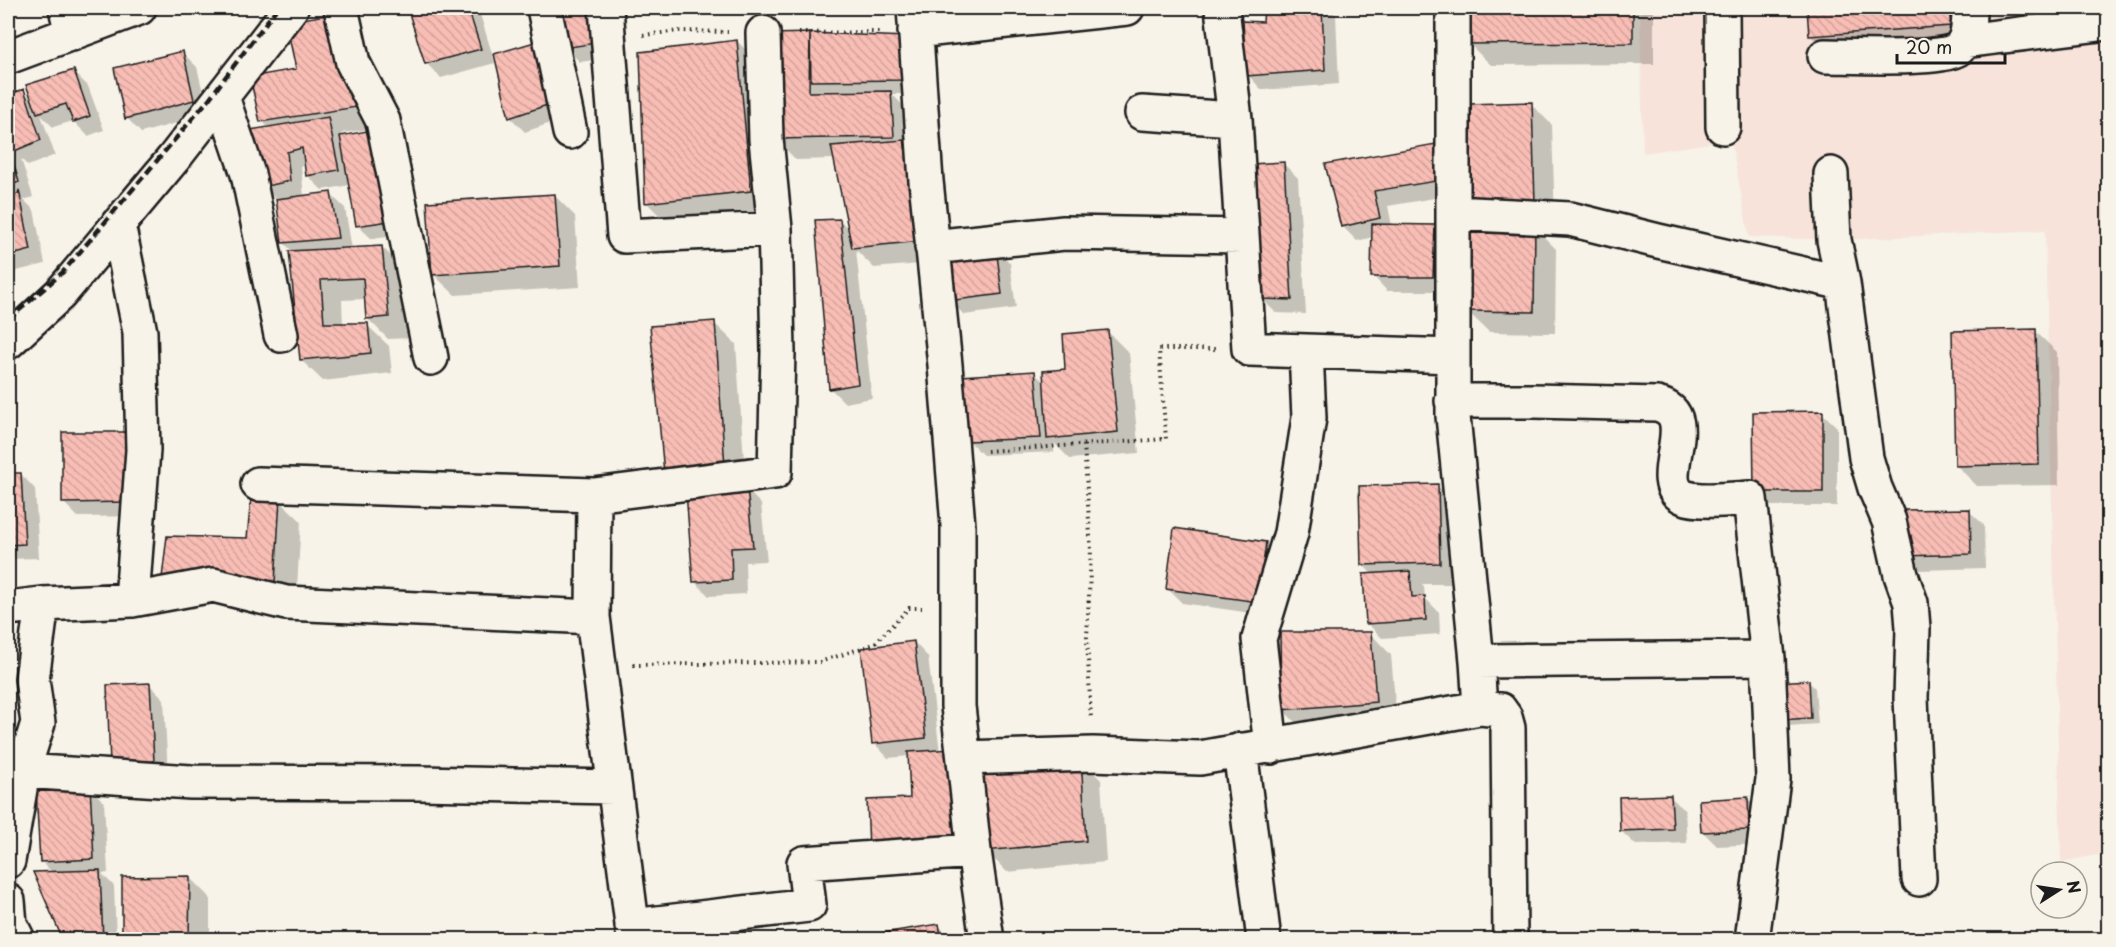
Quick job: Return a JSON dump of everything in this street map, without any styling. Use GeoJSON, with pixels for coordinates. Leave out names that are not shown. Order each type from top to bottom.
{"type":"FeatureCollection","features":[{"type":"Feature","properties":{"kind":"street"},"geometry":{"type":"LineString","coordinates":[[8,57],[69,21],[138,8]]}},
{"type":"Feature","properties":{"kind":"street"},"geometry":{"type":"LineString","coordinates":[[8,342],[60,294],[222,97],[291,8]]}},
{"type":"Feature","properties":{"kind":"street"},"geometry":{"type":"LineString","coordinates":[[341,8],[353,63],[383,121],[431,358]]}},
{"type":"Feature","properties":{"kind":"street"},"geometry":{"type":"LineString","coordinates":[[544,8],[570,132]]}},
{"type":"Feature","properties":{"kind":"street"},"geometry":{"type":"LineString","coordinates":[[606,8],[624,236],[775,229]]}},
{"type":"Feature","properties":{"kind":"street"},"geometry":{"type":"LineString","coordinates":[[987,939],[974,851],[958,706],[958,526],[932,247],[915,19],[1127,8]]}},
{"type":"Feature","properties":{"kind":"street"},"geometry":{"type":"LineString","coordinates":[[1222,8],[1235,119],[1248,349],[1453,356]]}},
{"type":"Feature","properties":{"kind":"street"},"geometry":{"type":"LineString","coordinates":[[1453,8],[1452,401],[1480,708]]}},
{"type":"Feature","properties":{"kind":"street"},"geometry":{"type":"LineString","coordinates":[[1722,8],[1723,128]]}},
{"type":"Feature","properties":{"kind":"street"},"geometry":{"type":"LineString","coordinates":[[1825,56],[1950,53],[1960,48],[1964,41],[1969,22],[1969,8]]}},
{"type":"Feature","properties":{"kind":"street"},"geometry":{"type":"LineString","coordinates":[[1964,41],[2109,23]]}},
{"type":"Feature","properties":{"kind":"street"},"geometry":{"type":"LineString","coordinates":[[258,484],[594,495],[775,472],[778,352],[775,229],[766,140],[763,33]]}},
{"type":"Feature","properties":{"kind":"street"},"geometry":{"type":"LineString","coordinates":[[222,97],[248,174],[281,335]]}},
{"type":"Feature","properties":{"kind":"street"},"geometry":{"type":"LineString","coordinates":[[1142,112],[1235,119]]}},
{"type":"Feature","properties":{"kind":"street"},"geometry":{"type":"LineString","coordinates":[[1831,174],[1834,240],[1843,283],[1866,458],[1889,521],[1901,575],[1911,603],[1913,628],[1911,698],[1918,879]]}},
{"type":"Feature","properties":{"kind":"street"},"geometry":{"type":"LineString","coordinates":[[1453,213],[1570,219],[1658,242],[1843,283]]}},
{"type":"Feature","properties":{"kind":"street"},"geometry":{"type":"LineString","coordinates":[[118,224],[140,332],[143,450],[132,600]]}},
{"type":"Feature","properties":{"kind":"street"},"geometry":{"type":"LineString","coordinates":[[932,247],[1064,233],[1242,236]]}},
{"type":"Feature","properties":{"kind":"street"},"geometry":{"type":"LineString","coordinates":[[1264,939],[1256,748],[1259,639],[1291,533],[1309,418],[1306,351]]}},
{"type":"Feature","properties":{"kind":"street"},"geometry":{"type":"LineString","coordinates":[[1452,401],[1534,400],[1649,404],[1668,407],[1675,415],[1677,431],[1672,467],[1676,491],[1684,497],[1700,499],[1750,498],[1768,658],[1773,779],[1752,939]]}},
{"type":"Feature","properties":{"kind":"street"},"geometry":{"type":"LineString","coordinates":[[594,495],[593,617],[633,933],[809,905],[804,863],[974,851]]}},
{"type":"Feature","properties":{"kind":"street"},"geometry":{"type":"LineString","coordinates":[[8,608],[42,604],[132,600],[213,585],[286,603],[593,617]]}},
{"type":"Feature","properties":{"kind":"street"},"geometry":{"type":"LineString","coordinates":[[8,861],[23,771],[38,723],[32,679],[42,604]]}},
{"type":"Feature","properties":{"kind":"street"},"geometry":{"type":"LineString","coordinates":[[1477,661],[1768,658]]}},
{"type":"Feature","properties":{"kind":"street"},"geometry":{"type":"LineString","coordinates":[[964,758],[1093,753],[1200,758],[1480,708],[1500,710],[1508,728],[1510,939]]}},
{"type":"Feature","properties":{"kind":"street"},"geometry":{"type":"LineString","coordinates":[[23,771],[191,782],[614,787]]}},
{"type":"Feature","properties":{"kind":"street"},"geometry":{"type":"LineString","coordinates":[[8,901],[10,924],[18,939]]}},
{"type":"Feature","properties":{"kind":"path"},"geometry":{"type":"LineString","coordinates":[[952,454],[1166,439],[1159,349],[1248,349]]}},
{"type":"Feature","properties":{"kind":"path"},"geometry":{"type":"LineString","coordinates":[[1084,445],[1091,550],[1087,638],[1093,753]]}},
{"type":"Feature","properties":{"kind":"path"},"geometry":{"type":"LineString","coordinates":[[599,666],[820,662],[874,644],[909,608],[958,609]]}},
{"type":"Feature","properties":{"kind":"shaded area"},"geometry":{"type":"Polygon","coordinates":[[[1640,8],[2098,8],[2108,74],[2108,853],[2061,860],[2045,230],[1834,240],[1749,237],[1731,140],[1643,153],[1640,8]]]}},
{"type":"Feature","properties":{"kind":"building"},"geometry":{"type":"Polygon","coordinates":[[[468,8],[481,49],[425,64],[408,10],[468,8]]]}},
{"type":"Feature","properties":{"kind":"building"},"geometry":{"type":"Polygon","coordinates":[[[556,8],[588,8],[596,43],[564,48],[556,8]]]}},
{"type":"Feature","properties":{"kind":"building"},"geometry":{"type":"Polygon","coordinates":[[[1264,8],[1322,8],[1325,70],[1246,76],[1243,21],[1263,22],[1264,8]]]}},
{"type":"Feature","properties":{"kind":"building"},"geometry":{"type":"Polygon","coordinates":[[[1468,8],[1633,8],[1633,43],[1468,44],[1468,8]]]}},
{"type":"Feature","properties":{"kind":"building"},"geometry":{"type":"Polygon","coordinates":[[[1807,8],[1949,8],[1951,26],[1809,36],[1807,8]]]}},
{"type":"Feature","properties":{"kind":"building"},"geometry":{"type":"Polygon","coordinates":[[[336,13],[357,107],[260,122],[250,77],[296,69],[286,22],[336,13]]]}},
{"type":"Feature","properties":{"kind":"building"},"geometry":{"type":"Polygon","coordinates":[[[810,33],[907,37],[908,80],[811,81],[810,33]]]}},
{"type":"Feature","properties":{"kind":"building"},"geometry":{"type":"Polygon","coordinates":[[[810,33],[809,92],[891,91],[894,137],[774,139],[771,34],[810,33]]]}},
{"type":"Feature","properties":{"kind":"building"},"geometry":{"type":"Polygon","coordinates":[[[548,38],[559,101],[509,118],[494,54],[548,38]]]}},
{"type":"Feature","properties":{"kind":"building"},"geometry":{"type":"Polygon","coordinates":[[[737,40],[751,191],[645,203],[640,52],[737,40]]]}},
{"type":"Feature","properties":{"kind":"building"},"geometry":{"type":"Polygon","coordinates":[[[183,51],[194,100],[125,119],[114,68],[183,51]]]}},
{"type":"Feature","properties":{"kind":"building"},"geometry":{"type":"Polygon","coordinates":[[[74,70],[90,116],[73,122],[66,104],[37,113],[26,85],[74,70]]]}},
{"type":"Feature","properties":{"kind":"building"},"geometry":{"type":"Polygon","coordinates":[[[24,89],[41,140],[12,152],[8,139],[8,95],[24,89]]]}},
{"type":"Feature","properties":{"kind":"building"},"geometry":{"type":"Polygon","coordinates":[[[1532,102],[1535,203],[1471,204],[1468,104],[1532,102]]]}},
{"type":"Feature","properties":{"kind":"building"},"geometry":{"type":"Polygon","coordinates":[[[328,117],[339,170],[306,176],[302,148],[287,152],[290,181],[262,187],[250,130],[328,117]]]}},
{"type":"Feature","properties":{"kind":"building"},"geometry":{"type":"Polygon","coordinates":[[[378,129],[396,220],[356,226],[340,136],[378,129]]]}},
{"type":"Feature","properties":{"kind":"building"},"geometry":{"type":"Polygon","coordinates":[[[904,140],[922,241],[852,248],[831,146],[904,140]]]}},
{"type":"Feature","properties":{"kind":"building"},"geometry":{"type":"Polygon","coordinates":[[[1441,143],[1449,179],[1374,191],[1380,218],[1341,227],[1325,164],[1441,143]]]}},
{"type":"Feature","properties":{"kind":"building"},"geometry":{"type":"Polygon","coordinates":[[[8,145],[19,182],[8,186],[8,145]]]}},
{"type":"Feature","properties":{"kind":"building"},"geometry":{"type":"Polygon","coordinates":[[[1284,162],[1292,300],[1260,299],[1252,164],[1284,162]]]}},
{"type":"Feature","properties":{"kind":"building"},"geometry":{"type":"Polygon","coordinates":[[[19,190],[31,250],[8,256],[8,195],[18,194],[19,190]]]}},
{"type":"Feature","properties":{"kind":"building"},"geometry":{"type":"Polygon","coordinates":[[[331,192],[338,238],[282,243],[276,199],[331,192]]]}},
{"type":"Feature","properties":{"kind":"building"},"geometry":{"type":"Polygon","coordinates":[[[555,194],[560,266],[432,275],[427,202],[555,194]]]}},
{"type":"Feature","properties":{"kind":"building"},"geometry":{"type":"Polygon","coordinates":[[[840,219],[858,384],[829,389],[815,220],[840,219]]]}},
{"type":"Feature","properties":{"kind":"building"},"geometry":{"type":"Polygon","coordinates":[[[1372,224],[1435,225],[1433,277],[1371,277],[1372,224]]]}},
{"type":"Feature","properties":{"kind":"building"},"geometry":{"type":"Polygon","coordinates":[[[1467,225],[1535,226],[1534,312],[1466,311],[1467,225]]]}},
{"type":"Feature","properties":{"kind":"building"},"geometry":{"type":"Polygon","coordinates":[[[382,246],[389,317],[366,319],[363,278],[321,280],[324,323],[368,323],[371,353],[300,360],[289,251],[382,246]]]}},
{"type":"Feature","properties":{"kind":"building"},"geometry":{"type":"Polygon","coordinates":[[[996,247],[1002,294],[948,301],[945,252],[996,247]]]}},
{"type":"Feature","properties":{"kind":"building"},"geometry":{"type":"Polygon","coordinates":[[[715,321],[725,467],[664,473],[650,326],[715,321]]]}},
{"type":"Feature","properties":{"kind":"building"},"geometry":{"type":"Polygon","coordinates":[[[2036,329],[2039,464],[1955,466],[1952,331],[2036,329]]]}},
{"type":"Feature","properties":{"kind":"building"},"geometry":{"type":"Polygon","coordinates":[[[1108,330],[1118,432],[1047,439],[1043,371],[1065,369],[1063,334],[1108,330]]]}},
{"type":"Feature","properties":{"kind":"building"},"geometry":{"type":"Polygon","coordinates":[[[1035,371],[1041,438],[967,441],[961,376],[1035,371]]]}},
{"type":"Feature","properties":{"kind":"building"},"geometry":{"type":"Polygon","coordinates":[[[1823,411],[1823,492],[1754,492],[1753,412],[1823,411]]]}},
{"type":"Feature","properties":{"kind":"building"},"geometry":{"type":"Polygon","coordinates":[[[62,432],[130,432],[131,502],[62,503],[62,432]]]}},
{"type":"Feature","properties":{"kind":"building"},"geometry":{"type":"Polygon","coordinates":[[[8,473],[21,473],[25,544],[8,545],[8,473]]]}},
{"type":"Feature","properties":{"kind":"building"},"geometry":{"type":"Polygon","coordinates":[[[1438,484],[1440,563],[1361,565],[1359,486],[1438,484]]]}},
{"type":"Feature","properties":{"kind":"building"},"geometry":{"type":"Polygon","coordinates":[[[747,488],[753,547],[731,548],[732,580],[693,582],[686,492],[747,488]]]}},
{"type":"Feature","properties":{"kind":"building"},"geometry":{"type":"Polygon","coordinates":[[[251,498],[280,498],[275,583],[162,578],[167,536],[247,538],[251,498]]]}},
{"type":"Feature","properties":{"kind":"building"},"geometry":{"type":"Polygon","coordinates":[[[1970,509],[1971,554],[1904,556],[1903,510],[1970,509]]]}},
{"type":"Feature","properties":{"kind":"building"},"geometry":{"type":"Polygon","coordinates":[[[1174,528],[1266,542],[1258,602],[1166,589],[1174,528]]]}},
{"type":"Feature","properties":{"kind":"building"},"geometry":{"type":"Polygon","coordinates":[[[1410,571],[1412,597],[1425,596],[1426,620],[1366,624],[1363,574],[1410,571]]]}},
{"type":"Feature","properties":{"kind":"building"},"geometry":{"type":"Polygon","coordinates":[[[1280,632],[1371,632],[1376,702],[1281,710],[1280,632]]]}},
{"type":"Feature","properties":{"kind":"building"},"geometry":{"type":"Polygon","coordinates":[[[914,641],[926,738],[872,744],[861,648],[914,641]]]}},
{"type":"Feature","properties":{"kind":"building"},"geometry":{"type":"Polygon","coordinates":[[[1809,680],[1811,718],[1779,720],[1776,682],[1809,680]]]}},
{"type":"Feature","properties":{"kind":"building"},"geometry":{"type":"Polygon","coordinates":[[[150,683],[154,761],[110,765],[107,685],[150,683]]]}},
{"type":"Feature","properties":{"kind":"building"},"geometry":{"type":"Polygon","coordinates":[[[952,749],[964,845],[869,849],[867,800],[910,798],[908,752],[952,749]]]}},
{"type":"Feature","properties":{"kind":"building"},"geometry":{"type":"Polygon","coordinates":[[[1081,757],[1086,841],[985,851],[978,763],[1081,757]]]}},
{"type":"Feature","properties":{"kind":"building"},"geometry":{"type":"Polygon","coordinates":[[[90,786],[94,859],[40,862],[36,789],[90,786]]]}},
{"type":"Feature","properties":{"kind":"building"},"geometry":{"type":"Polygon","coordinates":[[[1671,795],[1673,829],[1620,831],[1619,797],[1671,795]]]}},
{"type":"Feature","properties":{"kind":"building"},"geometry":{"type":"Polygon","coordinates":[[[1748,797],[1749,830],[1701,832],[1699,800],[1748,797]]]}},
{"type":"Feature","properties":{"kind":"building"},"geometry":{"type":"Polygon","coordinates":[[[100,870],[103,940],[63,940],[33,872],[100,870]]]}},
{"type":"Feature","properties":{"kind":"building"},"geometry":{"type":"Polygon","coordinates":[[[190,876],[189,940],[122,940],[122,877],[190,876]]]}},
{"type":"Feature","properties":{"kind":"building"},"geometry":{"type":"Polygon","coordinates":[[[718,924],[721,940],[656,940],[718,924]]]}},
{"type":"Feature","properties":{"kind":"building"},"geometry":{"type":"Polygon","coordinates":[[[939,924],[942,940],[852,940],[852,938],[939,924]]]}},
{"type":"Feature","properties":{"kind":"railway"},"geometry":{"type":"LineString","coordinates":[[8,320],[63,272],[209,99],[277,8]]}}]}
